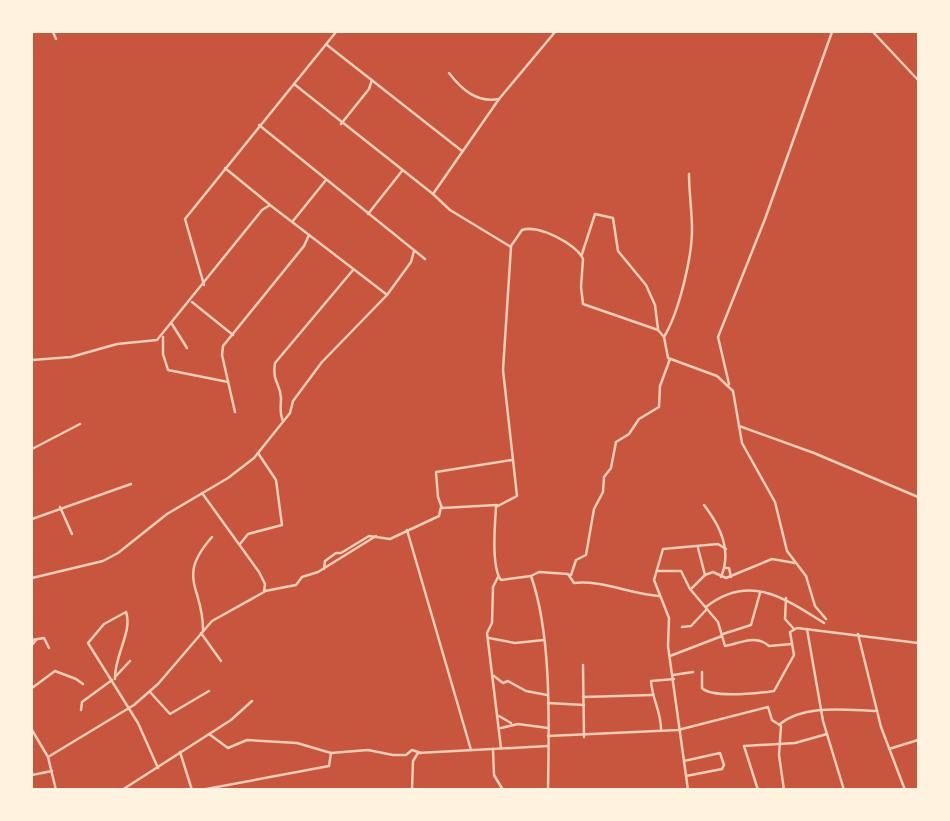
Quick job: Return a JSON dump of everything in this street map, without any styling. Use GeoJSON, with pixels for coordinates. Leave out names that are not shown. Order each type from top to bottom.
{"type":"FeatureCollection","features":[{"type":"Feature","properties":{"kind":"street"},"geometry":{"type":"LineString","coordinates":[[53,32],[56,39]]}},
{"type":"Feature","properties":{"kind":"street"},"geometry":{"type":"LineString","coordinates":[[204,285],[184,220],[336,32]]}},
{"type":"Feature","properties":{"kind":"street"},"geometry":{"type":"LineString","coordinates":[[433,194],[499,99],[555,32]]}},
{"type":"Feature","properties":{"kind":"street"},"geometry":{"type":"LineString","coordinates":[[682,627],[691,626],[706,608],[745,590],[786,598],[825,621],[815,606],[806,576],[786,547],[775,502],[742,443],[736,399],[730,387],[718,337],[765,219],[832,32]]}},
{"type":"Feature","properties":{"kind":"street"},"geometry":{"type":"LineString","coordinates":[[873,32],[919,80]]}},
{"type":"Feature","properties":{"kind":"street"},"geometry":{"type":"LineString","coordinates":[[327,45],[462,151]]}},
{"type":"Feature","properties":{"kind":"street"},"geometry":{"type":"LineString","coordinates":[[449,74],[480,100],[499,99]]}},
{"type":"Feature","properties":{"kind":"street"},"geometry":{"type":"LineString","coordinates":[[341,124],[369,89],[372,80]]}},
{"type":"Feature","properties":{"kind":"street"},"geometry":{"type":"LineString","coordinates":[[294,84],[450,209],[511,247]]}},
{"type":"Feature","properties":{"kind":"street"},"geometry":{"type":"LineString","coordinates":[[259,125],[425,259]]}},
{"type":"Feature","properties":{"kind":"street"},"geometry":{"type":"LineString","coordinates":[[225,169],[387,295]]}},
{"type":"Feature","properties":{"kind":"street"},"geometry":{"type":"LineString","coordinates":[[368,214],[402,171]]}},
{"type":"Feature","properties":{"kind":"street"},"geometry":{"type":"LineString","coordinates":[[664,337],[671,324],[692,233],[689,174]]}},
{"type":"Feature","properties":{"kind":"street"},"geometry":{"type":"LineString","coordinates":[[293,222],[326,180]]}},
{"type":"Feature","properties":{"kind":"street"},"geometry":{"type":"LineString","coordinates":[[32,360],[71,357],[117,344],[155,341],[191,301],[262,210],[271,205]]}},
{"type":"Feature","properties":{"kind":"street"},"geometry":{"type":"LineString","coordinates":[[658,330],[655,305],[646,285],[618,251],[613,218],[595,214],[582,254],[583,304],[658,330],[664,337],[670,359],[717,376],[730,387]]}},
{"type":"Feature","properties":{"kind":"street"},"geometry":{"type":"LineString","coordinates":[[441,507],[498,505],[517,496],[503,370],[511,247],[518,233],[533,228],[582,254]]}},
{"type":"Feature","properties":{"kind":"street"},"geometry":{"type":"LineString","coordinates":[[235,412],[222,350],[309,235]]}},
{"type":"Feature","properties":{"kind":"street"},"geometry":{"type":"LineString","coordinates":[[32,572],[32,578],[105,560],[170,512],[228,478],[258,453],[322,362],[387,295],[411,262],[414,251]]}},
{"type":"Feature","properties":{"kind":"street"},"geometry":{"type":"LineString","coordinates":[[283,421],[279,410],[280,392],[273,379],[275,363],[353,270]]}},
{"type":"Feature","properties":{"kind":"street"},"geometry":{"type":"LineString","coordinates":[[191,301],[233,335]]}},
{"type":"Feature","properties":{"kind":"street"},"geometry":{"type":"LineString","coordinates":[[172,324],[187,348]]}},
{"type":"Feature","properties":{"kind":"street"},"geometry":{"type":"LineString","coordinates":[[163,335],[163,354],[168,370],[228,382]]}},
{"type":"Feature","properties":{"kind":"street"},"geometry":{"type":"LineString","coordinates":[[659,596],[604,587],[591,581],[575,583],[571,575],[576,560],[586,555],[594,509],[603,492],[604,477],[611,468],[617,442],[629,435],[641,418],[656,411],[660,386],[670,359]]}},
{"type":"Feature","properties":{"kind":"street"},"geometry":{"type":"LineString","coordinates":[[32,449],[80,424]]}},
{"type":"Feature","properties":{"kind":"street"},"geometry":{"type":"LineString","coordinates":[[739,426],[814,453],[919,497]]}},
{"type":"Feature","properties":{"kind":"street"},"geometry":{"type":"LineString","coordinates":[[240,544],[248,534],[278,528],[283,523],[276,480],[258,453]]}},
{"type":"Feature","properties":{"kind":"street"},"geometry":{"type":"LineString","coordinates":[[324,569],[325,561],[368,536],[390,539],[439,516],[441,507],[438,471],[512,460]]}},
{"type":"Feature","properties":{"kind":"street"},"geometry":{"type":"LineString","coordinates":[[32,519],[131,484]]}},
{"type":"Feature","properties":{"kind":"street"},"geometry":{"type":"LineString","coordinates":[[202,493],[264,581],[264,592]]}},
{"type":"Feature","properties":{"kind":"street"},"geometry":{"type":"LineString","coordinates":[[498,505],[498,577],[493,587],[489,638],[501,748]]}},
{"type":"Feature","properties":{"kind":"street"},"geometry":{"type":"LineString","coordinates":[[704,505],[721,533],[726,549],[725,568],[721,577]]}},
{"type":"Feature","properties":{"kind":"street"},"geometry":{"type":"LineString","coordinates":[[60,508],[72,534]]}},
{"type":"Feature","properties":{"kind":"street"},"geometry":{"type":"LineString","coordinates":[[407,530],[471,750]]}},
{"type":"Feature","properties":{"kind":"street"},"geometry":{"type":"LineString","coordinates":[[48,757],[150,692],[212,621],[264,592],[282,585],[296,585],[302,577],[324,569],[376,536]]}},
{"type":"Feature","properties":{"kind":"street"},"geometry":{"type":"LineString","coordinates":[[212,537],[192,567],[192,590],[202,615],[202,632],[221,661]]}},
{"type":"Feature","properties":{"kind":"street"},"geometry":{"type":"LineString","coordinates":[[688,789],[678,730],[669,618],[654,580],[663,549],[718,544],[726,549]]}},
{"type":"Feature","properties":{"kind":"street"},"geometry":{"type":"LineString","coordinates":[[698,547],[705,575]]}},
{"type":"Feature","properties":{"kind":"street"},"geometry":{"type":"LineString","coordinates":[[690,589],[705,575],[713,572],[721,577],[732,577],[740,570],[772,559],[795,563]]}},
{"type":"Feature","properties":{"kind":"street"},"geometry":{"type":"LineString","coordinates":[[725,568],[729,568],[732,577]]}},
{"type":"Feature","properties":{"kind":"street"},"geometry":{"type":"LineString","coordinates":[[657,571],[681,570],[690,589],[723,635],[727,646],[754,639],[762,639],[769,646],[792,644]]}},
{"type":"Feature","properties":{"kind":"street"},"geometry":{"type":"LineString","coordinates":[[498,577],[503,580],[549,572],[571,575]]}},
{"type":"Feature","properties":{"kind":"street"},"geometry":{"type":"LineString","coordinates":[[531,576],[541,611],[544,640],[548,703],[548,789]]}},
{"type":"Feature","properties":{"kind":"street"},"geometry":{"type":"LineString","coordinates":[[670,656],[751,625],[760,592]]}},
{"type":"Feature","properties":{"kind":"street"},"geometry":{"type":"LineString","coordinates":[[786,598],[785,619],[794,629]]}},
{"type":"Feature","properties":{"kind":"street"},"geometry":{"type":"LineString","coordinates":[[113,680],[117,657],[129,626],[126,612],[104,624],[88,643],[148,741],[158,768]]}},
{"type":"Feature","properties":{"kind":"street"},"geometry":{"type":"LineString","coordinates":[[702,672],[702,688],[706,692],[737,694],[772,691],[791,662],[790,632],[794,629],[858,634],[919,643]]}},
{"type":"Feature","properties":{"kind":"street"},"geometry":{"type":"LineString","coordinates":[[807,629],[827,734],[844,789]]}},
{"type":"Feature","properties":{"kind":"street"},"geometry":{"type":"LineString","coordinates":[[858,634],[876,711],[905,789]]}},
{"type":"Feature","properties":{"kind":"street"},"geometry":{"type":"LineString","coordinates":[[32,642],[45,638],[49,648]]}},
{"type":"Feature","properties":{"kind":"street"},"geometry":{"type":"LineString","coordinates":[[489,638],[515,643],[544,640]]}},
{"type":"Feature","properties":{"kind":"street"},"geometry":{"type":"LineString","coordinates":[[81,710],[82,702],[113,680],[130,661]]}},
{"type":"Feature","properties":{"kind":"street"},"geometry":{"type":"LineString","coordinates":[[583,664],[584,737]]}},
{"type":"Feature","properties":{"kind":"street"},"geometry":{"type":"LineString","coordinates":[[32,688],[55,671],[82,684]]}},
{"type":"Feature","properties":{"kind":"street"},"geometry":{"type":"LineString","coordinates":[[661,730],[662,714],[652,695],[651,681],[693,672]]}},
{"type":"Feature","properties":{"kind":"street"},"geometry":{"type":"LineString","coordinates":[[492,675],[504,684],[508,681],[526,691],[547,695]]}},
{"type":"Feature","properties":{"kind":"street"},"geometry":{"type":"LineString","coordinates":[[150,692],[171,714],[209,691]]}},
{"type":"Feature","properties":{"kind":"street"},"geometry":{"type":"LineString","coordinates":[[583,697],[652,695]]}},
{"type":"Feature","properties":{"kind":"street"},"geometry":{"type":"LineString","coordinates":[[122,789],[231,720],[252,701]]}},
{"type":"Feature","properties":{"kind":"street"},"geometry":{"type":"LineString","coordinates":[[548,703],[584,705]]}},
{"type":"Feature","properties":{"kind":"street"},"geometry":{"type":"LineString","coordinates":[[548,736],[584,737],[678,730],[768,707],[772,720],[780,724]]}},
{"type":"Feature","properties":{"kind":"street"},"geometry":{"type":"LineString","coordinates":[[780,724],[796,716],[822,710],[876,711]]}},
{"type":"Feature","properties":{"kind":"street"},"geometry":{"type":"LineString","coordinates":[[498,713],[503,721],[548,729]]}},
{"type":"Feature","properties":{"kind":"street"},"geometry":{"type":"LineString","coordinates":[[500,729],[514,724]]}},
{"type":"Feature","properties":{"kind":"street"},"geometry":{"type":"LineString","coordinates":[[780,724],[779,755],[783,789]]}},
{"type":"Feature","properties":{"kind":"street"},"geometry":{"type":"LineString","coordinates":[[32,730],[33,738],[48,757],[56,789]]}},
{"type":"Feature","properties":{"kind":"street"},"geometry":{"type":"LineString","coordinates":[[209,734],[228,748],[250,740],[270,744],[297,743],[331,753],[368,750],[406,755],[411,750],[421,753]]}},
{"type":"Feature","properties":{"kind":"street"},"geometry":{"type":"LineString","coordinates":[[750,789],[757,788],[744,746],[781,744],[827,734]]}},
{"type":"Feature","properties":{"kind":"street"},"geometry":{"type":"LineString","coordinates":[[889,749],[919,740]]}},
{"type":"Feature","properties":{"kind":"street"},"geometry":{"type":"LineString","coordinates":[[412,789],[413,761],[416,754],[548,746]]}},
{"type":"Feature","properties":{"kind":"street"},"geometry":{"type":"LineString","coordinates":[[494,749],[494,775],[503,789]]}},
{"type":"Feature","properties":{"kind":"street"},"geometry":{"type":"LineString","coordinates":[[180,752],[192,789]]}},
{"type":"Feature","properties":{"kind":"street"},"geometry":{"type":"LineString","coordinates":[[201,789],[329,766],[331,753]]}},
{"type":"Feature","properties":{"kind":"street"},"geometry":{"type":"LineString","coordinates":[[683,761],[720,753],[724,765],[722,769],[686,776]]}},
{"type":"Feature","properties":{"kind":"street"},"geometry":{"type":"LineString","coordinates":[[32,775],[52,771]]}}]}
